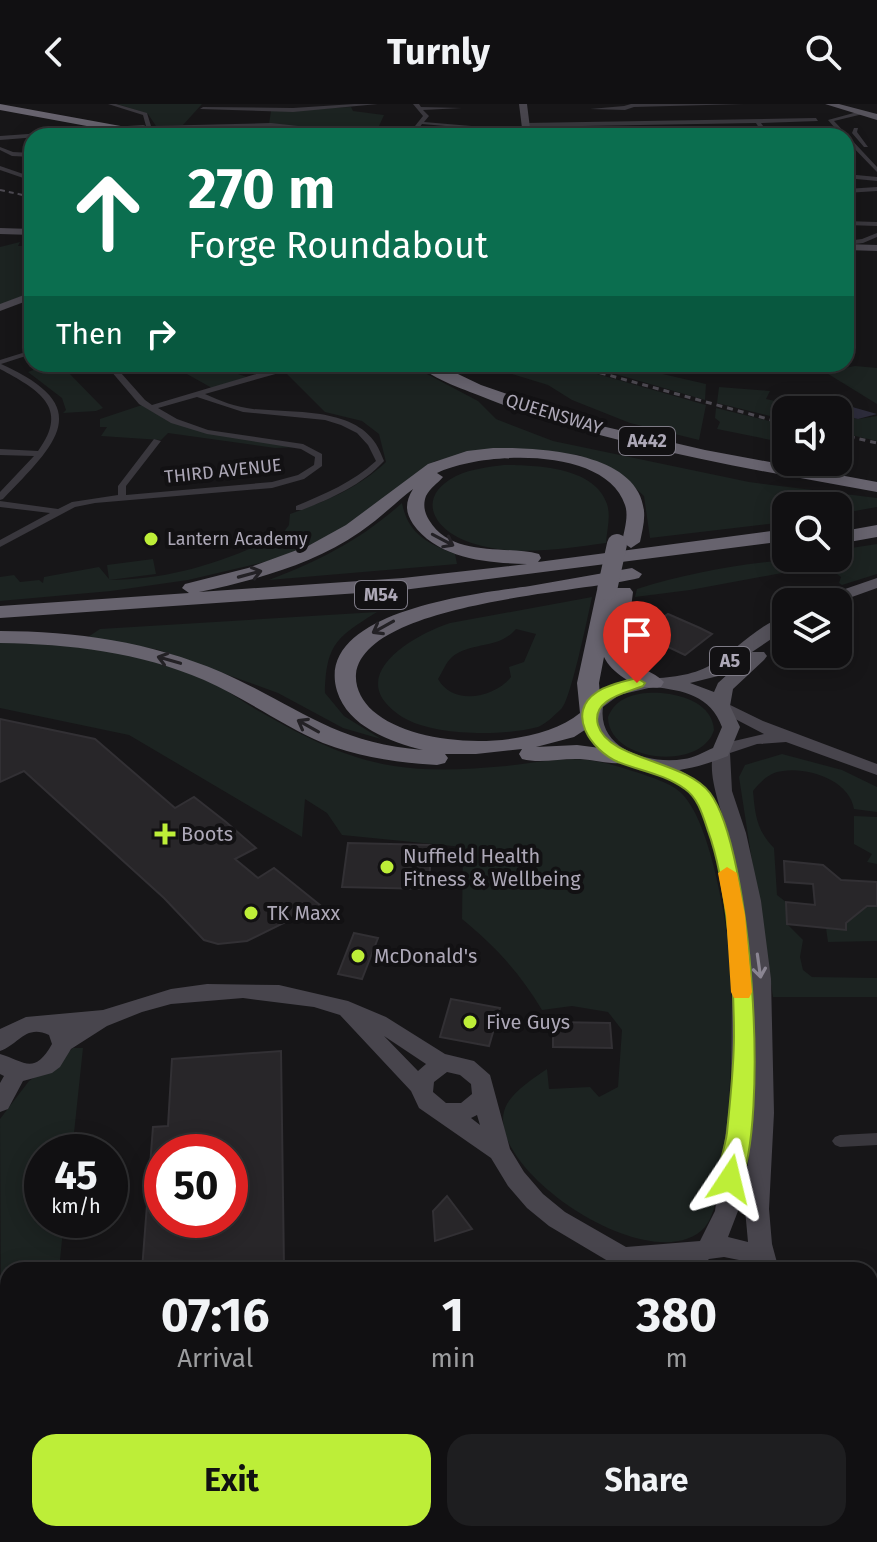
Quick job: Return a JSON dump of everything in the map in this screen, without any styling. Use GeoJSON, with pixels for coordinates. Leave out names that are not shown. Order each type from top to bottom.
{"type":"FeatureCollection","features":[{"type":"Feature","properties":{"kind":"highway"},"geometry":{"type":"LineString","coordinates":[[0,109],[125,128]]}},
{"type":"Feature","properties":{"kind":"highway"},"geometry":{"type":"LineString","coordinates":[[0,109],[112,128]]}},
{"type":"Feature","properties":{"kind":"highway","name":"QUEENSWAY"},"geometry":{"type":"LineString","coordinates":[[443,372],[507,400],[628,437],[877,487]]}},
{"type":"Feature","properties":{"kind":"highway","name":"QUEENSWAY"},"geometry":{"type":"LineString","coordinates":[[461,372],[554,409],[665,438],[772,459]]}},
{"type":"Feature","properties":{"kind":"highway","name":"M54"},"geometry":{"type":"LineString","coordinates":[[2,615],[188,588],[267,570],[312,552],[350,531],[407,485],[435,467],[477,454],[556,455],[603,471],[629,493],[635,505],[636,519],[624,543]]}},
{"type":"Feature","properties":{"kind":"highway","name":"M54"},"geometry":{"type":"LineString","coordinates":[[760,550],[415,613],[376,630],[351,652],[345,668],[346,689],[359,711],[372,722],[419,742],[443,747],[503,746],[556,736],[571,731],[590,714],[588,683],[615,589],[624,543],[622,514],[613,490],[579,468],[549,460],[501,457],[469,462],[437,475],[422,486],[415,500],[416,513],[423,528],[440,540],[485,555],[515,558],[569,556],[772,535]]}},
{"type":"Feature","properties":{"kind":"highway","name":"QUEENSWAY"},"geometry":{"type":"LineString","coordinates":[[852,474],[877,479]]}},
{"type":"Feature","properties":{"kind":"highway"},"geometry":{"type":"LineString","coordinates":[[852,523],[877,519]]}},
{"type":"Feature","properties":{"kind":"highway"},"geometry":{"type":"LineString","coordinates":[[852,535],[877,531]]}},
{"type":"Feature","properties":{"kind":"highway","name":"M54"},"geometry":{"type":"LineString","coordinates":[[2,615],[403,584],[664,553],[772,536]]}},
{"type":"Feature","properties":{"kind":"highway","name":"M54"},"geometry":{"type":"LineString","coordinates":[[2,615],[401,593],[538,579],[772,548]]}},
{"type":"Feature","properties":{"kind":"highway","name":"M54"},"geometry":{"type":"LineString","coordinates":[[615,589],[614,658],[627,671],[660,682]]}},
{"type":"Feature","properties":{"kind":"highway"},"geometry":{"type":"LineString","coordinates":[[0,637],[77,641],[176,662],[242,689],[316,732],[379,752],[456,759],[552,752],[623,757]]}},
{"type":"Feature","properties":{"kind":"main road"},"geometry":{"type":"LineString","coordinates":[[829,104],[877,117]]}},
{"type":"Feature","properties":{"kind":"main road"},"geometry":{"type":"LineString","coordinates":[[852,592],[877,583]]}},
{"type":"Feature","properties":{"kind":"main road"},"geometry":{"type":"LineString","coordinates":[[852,601],[877,591]]}},
{"type":"Feature","properties":{"kind":"main road","name":"A5"},"geometry":{"type":"LineString","coordinates":[[660,682],[712,672],[772,631]]}},
{"type":"Feature","properties":{"kind":"main road","name":"A5"},"geometry":{"type":"LineString","coordinates":[[722,706],[724,687],[772,646]]}},
{"type":"Feature","properties":{"kind":"main road"},"geometry":{"type":"LineString","coordinates":[[660,682],[704,693],[722,706],[731,727],[722,750],[689,766],[659,767],[623,757],[594,735],[590,714],[594,703],[610,691],[660,682]]}},
{"type":"Feature","properties":{"kind":"street"},"geometry":{"type":"LineString","coordinates":[[111,104],[145,114],[145,128]]}},
{"type":"Feature","properties":{"kind":"street"},"geometry":{"type":"LineString","coordinates":[[186,127],[204,106],[293,110],[375,104]]}},
{"type":"Feature","properties":{"kind":"street"},"geometry":{"type":"LineString","coordinates":[[523,104],[526,128]]}},
{"type":"Feature","properties":{"kind":"street"},"geometry":{"type":"LineString","coordinates":[[593,124],[595,106],[740,105]]}},
{"type":"Feature","properties":{"kind":"street"},"geometry":{"type":"LineString","coordinates":[[419,106],[459,108]]}},
{"type":"Feature","properties":{"kind":"street"},"geometry":{"type":"LineString","coordinates":[[418,128],[426,116],[419,106]]}},
{"type":"Feature","properties":{"kind":"street"},"geometry":{"type":"LineString","coordinates":[[838,128],[831,120],[861,113]]}},
{"type":"Feature","properties":{"kind":"street"},"geometry":{"type":"LineString","coordinates":[[525,125],[816,120]]}},
{"type":"Feature","properties":{"kind":"street"},"geometry":{"type":"LineString","coordinates":[[758,122],[762,128]]}},
{"type":"Feature","properties":{"kind":"street"},"geometry":{"type":"LineString","coordinates":[[423,123],[492,128]]}},
{"type":"Feature","properties":{"kind":"street"},"geometry":{"type":"LineString","coordinates":[[605,124],[607,128]]}},
{"type":"Feature","properties":{"kind":"street"},"geometry":{"type":"LineString","coordinates":[[176,128],[271,125],[302,128]]}},
{"type":"Feature","properties":{"kind":"street"},"geometry":{"type":"LineString","coordinates":[[856,129],[854,132],[866,146]]}},
{"type":"Feature","properties":{"kind":"street"},"geometry":{"type":"LineString","coordinates":[[1,144],[24,141]]}},
{"type":"Feature","properties":{"kind":"street"},"geometry":{"type":"LineString","coordinates":[[1,144],[12,154],[24,155]]}},
{"type":"Feature","properties":{"kind":"street"},"geometry":{"type":"LineString","coordinates":[[855,146],[877,146]]}},
{"type":"Feature","properties":{"kind":"street"},"geometry":{"type":"LineString","coordinates":[[855,146],[877,170]]}},
{"type":"Feature","properties":{"kind":"street"},"geometry":{"type":"LineString","coordinates":[[0,168],[24,176]]}},
{"type":"Feature","properties":{"kind":"street"},"geometry":{"type":"LineString","coordinates":[[854,177],[877,179]]}},
{"type":"Feature","properties":{"kind":"street"},"geometry":{"type":"LineString","coordinates":[[854,190],[877,189]]}},
{"type":"Feature","properties":{"kind":"street"},"geometry":{"type":"LineString","coordinates":[[854,223],[877,224]]}},
{"type":"Feature","properties":{"kind":"street"},"geometry":{"type":"LineString","coordinates":[[0,231],[24,232]]}},
{"type":"Feature","properties":{"kind":"street"},"geometry":{"type":"LineString","coordinates":[[854,243],[877,235]]}},
{"type":"Feature","properties":{"kind":"street"},"geometry":{"type":"LineString","coordinates":[[854,246],[877,248]]}},
{"type":"Feature","properties":{"kind":"street"},"geometry":{"type":"LineString","coordinates":[[0,308],[24,298]]}},
{"type":"Feature","properties":{"kind":"street"},"geometry":{"type":"LineString","coordinates":[[0,364],[24,355]]}},
{"type":"Feature","properties":{"kind":"street"},"geometry":{"type":"LineString","coordinates":[[0,364],[27,380],[54,404],[58,418],[50,445],[0,497]]}},
{"type":"Feature","properties":{"kind":"street","name":"THIRD AVENUE"},"geometry":{"type":"LineString","coordinates":[[60,512],[72,505],[122,497],[272,485],[301,477],[318,466],[319,456],[303,447],[207,432],[174,421],[150,408],[116,372]]}},
{"type":"Feature","properties":{"kind":"street"},"geometry":{"type":"LineString","coordinates":[[150,408],[273,372]]}},
{"type":"Feature","properties":{"kind":"street"},"geometry":{"type":"LineString","coordinates":[[197,394],[227,407],[332,419],[355,428],[376,444],[380,461],[368,474],[339,492],[299,508]]}},
{"type":"Feature","properties":{"kind":"street"},"geometry":{"type":"LineString","coordinates":[[122,497],[122,486],[157,441]]}},
{"type":"Feature","properties":{"kind":"street"},"geometry":{"type":"LineString","coordinates":[[0,452],[41,454]]}},
{"type":"Feature","properties":{"kind":"street"},"geometry":{"type":"LineString","coordinates":[[0,504],[60,512]]}},
{"type":"Feature","properties":{"kind":"street"},"geometry":{"type":"LineString","coordinates":[[0,544],[60,512]]}},
{"type":"Feature","properties":{"kind":"street"},"geometry":{"type":"LineString","coordinates":[[722,706],[792,739],[824,748],[877,770]]}},
{"type":"Feature","properties":{"kind":"street"},"geometry":{"type":"LineString","coordinates":[[766,1262],[760,1244],[757,1209],[763,1113],[761,979],[751,901],[737,833],[723,791],[722,750],[756,739],[792,739]]}},
{"type":"Feature","properties":{"kind":"street"},"geometry":{"type":"LineString","coordinates":[[659,767],[686,780],[703,796],[719,834],[736,915],[744,1036],[734,1167],[725,1220],[697,1256]]}},
{"type":"Feature","properties":{"kind":"street"},"geometry":{"type":"LineString","coordinates":[[0,1043],[17,1027],[104,1018],[177,997],[263,990],[304,996],[379,1023],[422,1054],[447,1064],[466,1067],[478,1075],[484,1087],[483,1096],[499,1151],[516,1179],[535,1201],[592,1241],[634,1262]]}},
{"type":"Feature","properties":{"kind":"street"},"geometry":{"type":"LineString","coordinates":[[345,1011],[421,1087],[429,1105],[449,1114],[499,1151]]}},
{"type":"Feature","properties":{"kind":"street"},"geometry":{"type":"LineString","coordinates":[[0,1103],[8,1067],[38,1070],[47,1066],[55,1060],[63,1044],[104,1018]]}},
{"type":"Feature","properties":{"kind":"street"},"geometry":{"type":"LineString","coordinates":[[41,1023],[58,1030],[63,1044]]}},
{"type":"Feature","properties":{"kind":"street"},"geometry":{"type":"LineString","coordinates":[[421,1087],[430,1072],[447,1064]]}},
{"type":"Feature","properties":{"kind":"street"},"geometry":{"type":"LineString","coordinates":[[449,1114],[473,1108],[483,1096]]}},
{"type":"Feature","properties":{"kind":"street"},"geometry":{"type":"LineString","coordinates":[[840,1141],[877,1139]]}},
{"type":"Feature","properties":{"kind":"street"},"geometry":{"type":"LineString","coordinates":[[645,1262],[739,1248],[759,1262]]}},
{"type":"Feature","properties":{"kind":"street"},"geometry":{"type":"LineString","coordinates":[[0,1346],[0,1361]]}},
{"type":"Feature","properties":{"kind":"shaded area"},"geometry":{"type":"Polygon","coordinates":[[[117,104],[202,104],[183,125],[156,126],[148,114],[117,104]]]}},
{"type":"Feature","properties":{"kind":"shaded area"},"geometry":{"type":"Polygon","coordinates":[[[351,107],[353,111],[384,115],[379,128],[313,128],[269,124],[271,111],[351,107]]]}},
{"type":"Feature","properties":{"kind":"shaded area"},"geometry":{"type":"Polygon","coordinates":[[[20,242],[18,246],[24,246],[24,295],[0,305],[0,247],[20,242]]]}},
{"type":"Feature","properties":{"kind":"shaded area"},"geometry":{"type":"Polygon","coordinates":[[[854,366],[877,368],[877,404],[825,372],[854,372],[854,366]]]}},
{"type":"Feature","properties":{"kind":"shaded area"},"geometry":{"type":"Polygon","coordinates":[[[28,372],[68,372],[103,408],[63,413],[66,410],[62,398],[28,372]]]}},
{"type":"Feature","properties":{"kind":"shaded area"},"geometry":{"type":"Polygon","coordinates":[[[183,372],[232,372],[247,377],[212,388],[183,372]]]}},
{"type":"Feature","properties":{"kind":"shaded area"},"geometry":{"type":"Polygon","coordinates":[[[423,372],[478,401],[496,419],[553,441],[749,482],[829,492],[772,492],[772,524],[650,538],[644,496],[619,473],[579,455],[496,448],[435,461],[361,518],[314,546],[281,558],[188,580],[0,601],[0,577],[14,575],[20,582],[39,580],[43,583],[44,577],[99,567],[109,579],[107,565],[153,559],[156,574],[109,580],[154,577],[220,560],[283,533],[289,525],[290,514],[341,493],[386,462],[379,434],[362,421],[325,412],[287,374],[423,372]]]}},
{"type":"Feature","properties":{"kind":"shaded area"},"geometry":{"type":"Polygon","coordinates":[[[505,372],[590,372],[706,405],[699,440],[630,423],[572,400],[548,385],[505,372]]]}},
{"type":"Feature","properties":{"kind":"shaded area"},"geometry":{"type":"Polygon","coordinates":[[[609,372],[654,372],[706,384],[705,400],[609,372]]]}},
{"type":"Feature","properties":{"kind":"shaded area"},"geometry":{"type":"Polygon","coordinates":[[[719,387],[770,391],[766,399],[772,400],[772,417],[717,403],[719,387]]]}},
{"type":"Feature","properties":{"kind":"shaded area"},"geometry":{"type":"Polygon","coordinates":[[[142,405],[179,424],[218,434],[299,447],[275,448],[168,433],[161,440],[101,436],[107,427],[100,427],[100,419],[142,405]]]}},
{"type":"Feature","properties":{"kind":"shaded area"},"geometry":{"type":"Polygon","coordinates":[[[852,407],[877,414],[852,418],[852,407]]]}},
{"type":"Feature","properties":{"kind":"shaded area"},"geometry":{"type":"Polygon","coordinates":[[[716,408],[772,422],[772,440],[717,429],[720,422],[715,418],[716,408]]]}},
{"type":"Feature","properties":{"kind":"shaded area"},"geometry":{"type":"Polygon","coordinates":[[[877,416],[877,441],[852,435],[852,418],[877,416]]]}},
{"type":"Feature","properties":{"kind":"shaded area"},"geometry":{"type":"Polygon","coordinates":[[[504,465],[563,471],[590,482],[607,504],[606,543],[518,551],[466,541],[444,528],[433,511],[433,502],[444,484],[468,472],[504,465]]]}},
{"type":"Feature","properties":{"kind":"shaded area"},"geometry":{"type":"Polygon","coordinates":[[[852,495],[877,498],[877,507],[852,511],[852,495]]]}},
{"type":"Feature","properties":{"kind":"shaded area"},"geometry":{"type":"Polygon","coordinates":[[[402,503],[414,530],[436,546],[455,554],[457,564],[269,580],[339,548],[402,503]]]}},
{"type":"Feature","properties":{"kind":"shaded area"},"geometry":{"type":"Polygon","coordinates":[[[877,544],[877,574],[842,585],[839,583],[841,577],[834,572],[852,572],[852,548],[877,544]]]}},
{"type":"Feature","properties":{"kind":"shaded area"},"geometry":{"type":"Polygon","coordinates":[[[772,562],[772,572],[787,572],[635,597],[637,589],[686,576],[772,562]]]}},
{"type":"Feature","properties":{"kind":"shaded area"},"geometry":{"type":"Polygon","coordinates":[[[592,597],[566,701],[544,724],[524,730],[471,733],[435,729],[406,719],[387,704],[379,690],[379,675],[387,662],[416,638],[450,623],[592,597]],[[516,629],[501,640],[460,652],[450,659],[438,679],[445,688],[463,696],[495,690],[511,677],[509,667],[524,662],[536,634],[516,629]]]}},
{"type":"Feature","properties":{"kind":"shaded area"},"geometry":{"type":"Polygon","coordinates":[[[377,612],[352,628],[336,644],[328,663],[325,693],[344,716],[381,739],[343,728],[278,693],[159,650],[88,637],[100,629],[377,612]]]}},
{"type":"Feature","properties":{"kind":"shaded area"},"geometry":{"type":"Polygon","coordinates":[[[0,643],[108,651],[187,672],[218,686],[306,737],[375,762],[408,768],[450,769],[578,759],[639,773],[680,792],[690,804],[706,839],[718,882],[730,963],[730,1089],[726,1135],[714,1208],[705,1227],[680,1241],[647,1241],[611,1229],[574,1209],[541,1184],[517,1156],[504,1129],[510,1099],[547,1069],[549,1089],[590,1087],[599,1097],[618,1087],[622,1030],[608,1012],[572,1006],[542,1010],[506,961],[462,919],[463,847],[342,835],[327,813],[305,799],[302,837],[129,735],[0,708],[0,643]]]}},
{"type":"Feature","properties":{"kind":"shaded area"},"geometry":{"type":"Polygon","coordinates":[[[637,694],[679,696],[702,707],[714,730],[706,743],[692,752],[656,756],[623,744],[612,732],[608,717],[623,699],[637,694]]]}},
{"type":"Feature","properties":{"kind":"shaded area"},"geometry":{"type":"Polygon","coordinates":[[[782,754],[842,770],[877,787],[877,812],[854,809],[851,799],[837,784],[804,771],[774,773],[753,791],[758,822],[774,848],[777,895],[786,902],[787,924],[803,940],[800,957],[803,970],[812,977],[877,978],[877,997],[773,997],[739,777],[745,765],[782,754]]]}},
{"type":"Feature","properties":{"kind":"shaded area"},"geometry":{"type":"Polygon","coordinates":[[[854,816],[877,817],[877,864],[867,862],[872,854],[854,844],[854,816]]]}},
{"type":"Feature","properties":{"kind":"shaded area"},"geometry":{"type":"Polygon","coordinates":[[[867,906],[877,906],[877,941],[828,942],[826,928],[846,923],[867,906]]]}},
{"type":"Feature","properties":{"kind":"shaded area"},"geometry":{"type":"Polygon","coordinates":[[[73,1048],[83,1048],[74,1134],[24,1134],[24,1238],[62,1238],[60,1262],[1,1262],[0,1119],[29,1081],[73,1048]]]}},
{"type":"Feature","properties":{"kind":"building"},"geometry":{"type":"Polygon","coordinates":[[[668,614],[712,634],[685,655],[639,633],[668,614]]]}},
{"type":"Feature","properties":{"kind":"building"},"geometry":{"type":"Polygon","coordinates":[[[0,719],[95,739],[175,808],[194,797],[226,822],[256,848],[235,859],[258,878],[274,868],[320,905],[247,941],[218,944],[204,940],[164,898],[24,771],[0,782],[0,719]]]}},
{"type":"Feature","properties":{"kind":"building","name":"Nuffield Health Fitness & Wellbeing"},"geometry":{"type":"Polygon","coordinates":[[[348,843],[431,845],[429,889],[342,887],[348,843]]]}},
{"type":"Feature","properties":{"kind":"building"},"geometry":{"type":"Polygon","coordinates":[[[784,861],[823,865],[841,880],[877,882],[877,906],[867,906],[846,923],[846,930],[787,924],[786,902],[815,905],[813,884],[785,882],[784,861]]]}},
{"type":"Feature","properties":{"kind":"building","name":"McDonald's"},"geometry":{"type":"Polygon","coordinates":[[[354,933],[378,938],[362,979],[338,974],[354,933]]]}},
{"type":"Feature","properties":{"kind":"building","name":"Five Guys"},"geometry":{"type":"Polygon","coordinates":[[[451,999],[500,1008],[489,1046],[440,1037],[451,999]]]}},
{"type":"Feature","properties":{"kind":"building"},"geometry":{"type":"Polygon","coordinates":[[[553,1022],[610,1023],[612,1048],[553,1047],[553,1022]]]}},
{"type":"Feature","properties":{"kind":"building"},"geometry":{"type":"Polygon","coordinates":[[[281,1051],[284,1262],[143,1262],[144,1238],[248,1238],[248,1134],[152,1134],[153,1127],[168,1126],[172,1059],[281,1051]]]}},
{"type":"Feature","properties":{"kind":"building"},"geometry":{"type":"Polygon","coordinates":[[[447,1196],[472,1229],[435,1241],[433,1211],[447,1196]]]}},
{"type":"Feature","properties":{"kind":"railway"},"geometry":{"type":"LineString","coordinates":[[0,190],[24,195]]}},
{"type":"Feature","properties":{"kind":"railway"},"geometry":{"type":"LineString","coordinates":[[597,372],[772,420]]}},
{"type":"Feature","properties":{"kind":"railway"},"geometry":{"type":"LineString","coordinates":[[852,437],[877,443]]}},
{"type":"Feature","properties":{"kind":"slow traffic"},"geometry":{"type":"LineString","coordinates":[[727,873],[736,915],[741,992]]}},
{"type":"Feature","properties":{"kind":"place","name":"Lantern Academy"},"geometry":{"type":"Point","coordinates":[151,539]}},
{"type":"Feature","properties":{"kind":"place","name":"Boots"},"geometry":{"type":"Point","coordinates":[165,834]}},
{"type":"Feature","properties":{"kind":"place","name":"Nuffield Health Fitness & Wellbeing"},"geometry":{"type":"Point","coordinates":[387,867]}},
{"type":"Feature","properties":{"kind":"place","name":"TK Maxx"},"geometry":{"type":"Point","coordinates":[251,913]}},
{"type":"Feature","properties":{"kind":"place","name":"McDonald's"},"geometry":{"type":"Point","coordinates":[358,956]}},
{"type":"Feature","properties":{"kind":"place","name":"Five Guys"},"geometry":{"type":"Point","coordinates":[470,1022]}},
{"type":"Feature","properties":{"kind":"route"},"geometry":{"type":"LineString","coordinates":[[637,683],[610,691],[594,703],[590,711],[590,726],[594,735],[608,748],[623,757],[673,773],[693,785],[703,796],[719,834],[736,915],[744,1036],[738,1134],[730,1179]]}}]}
